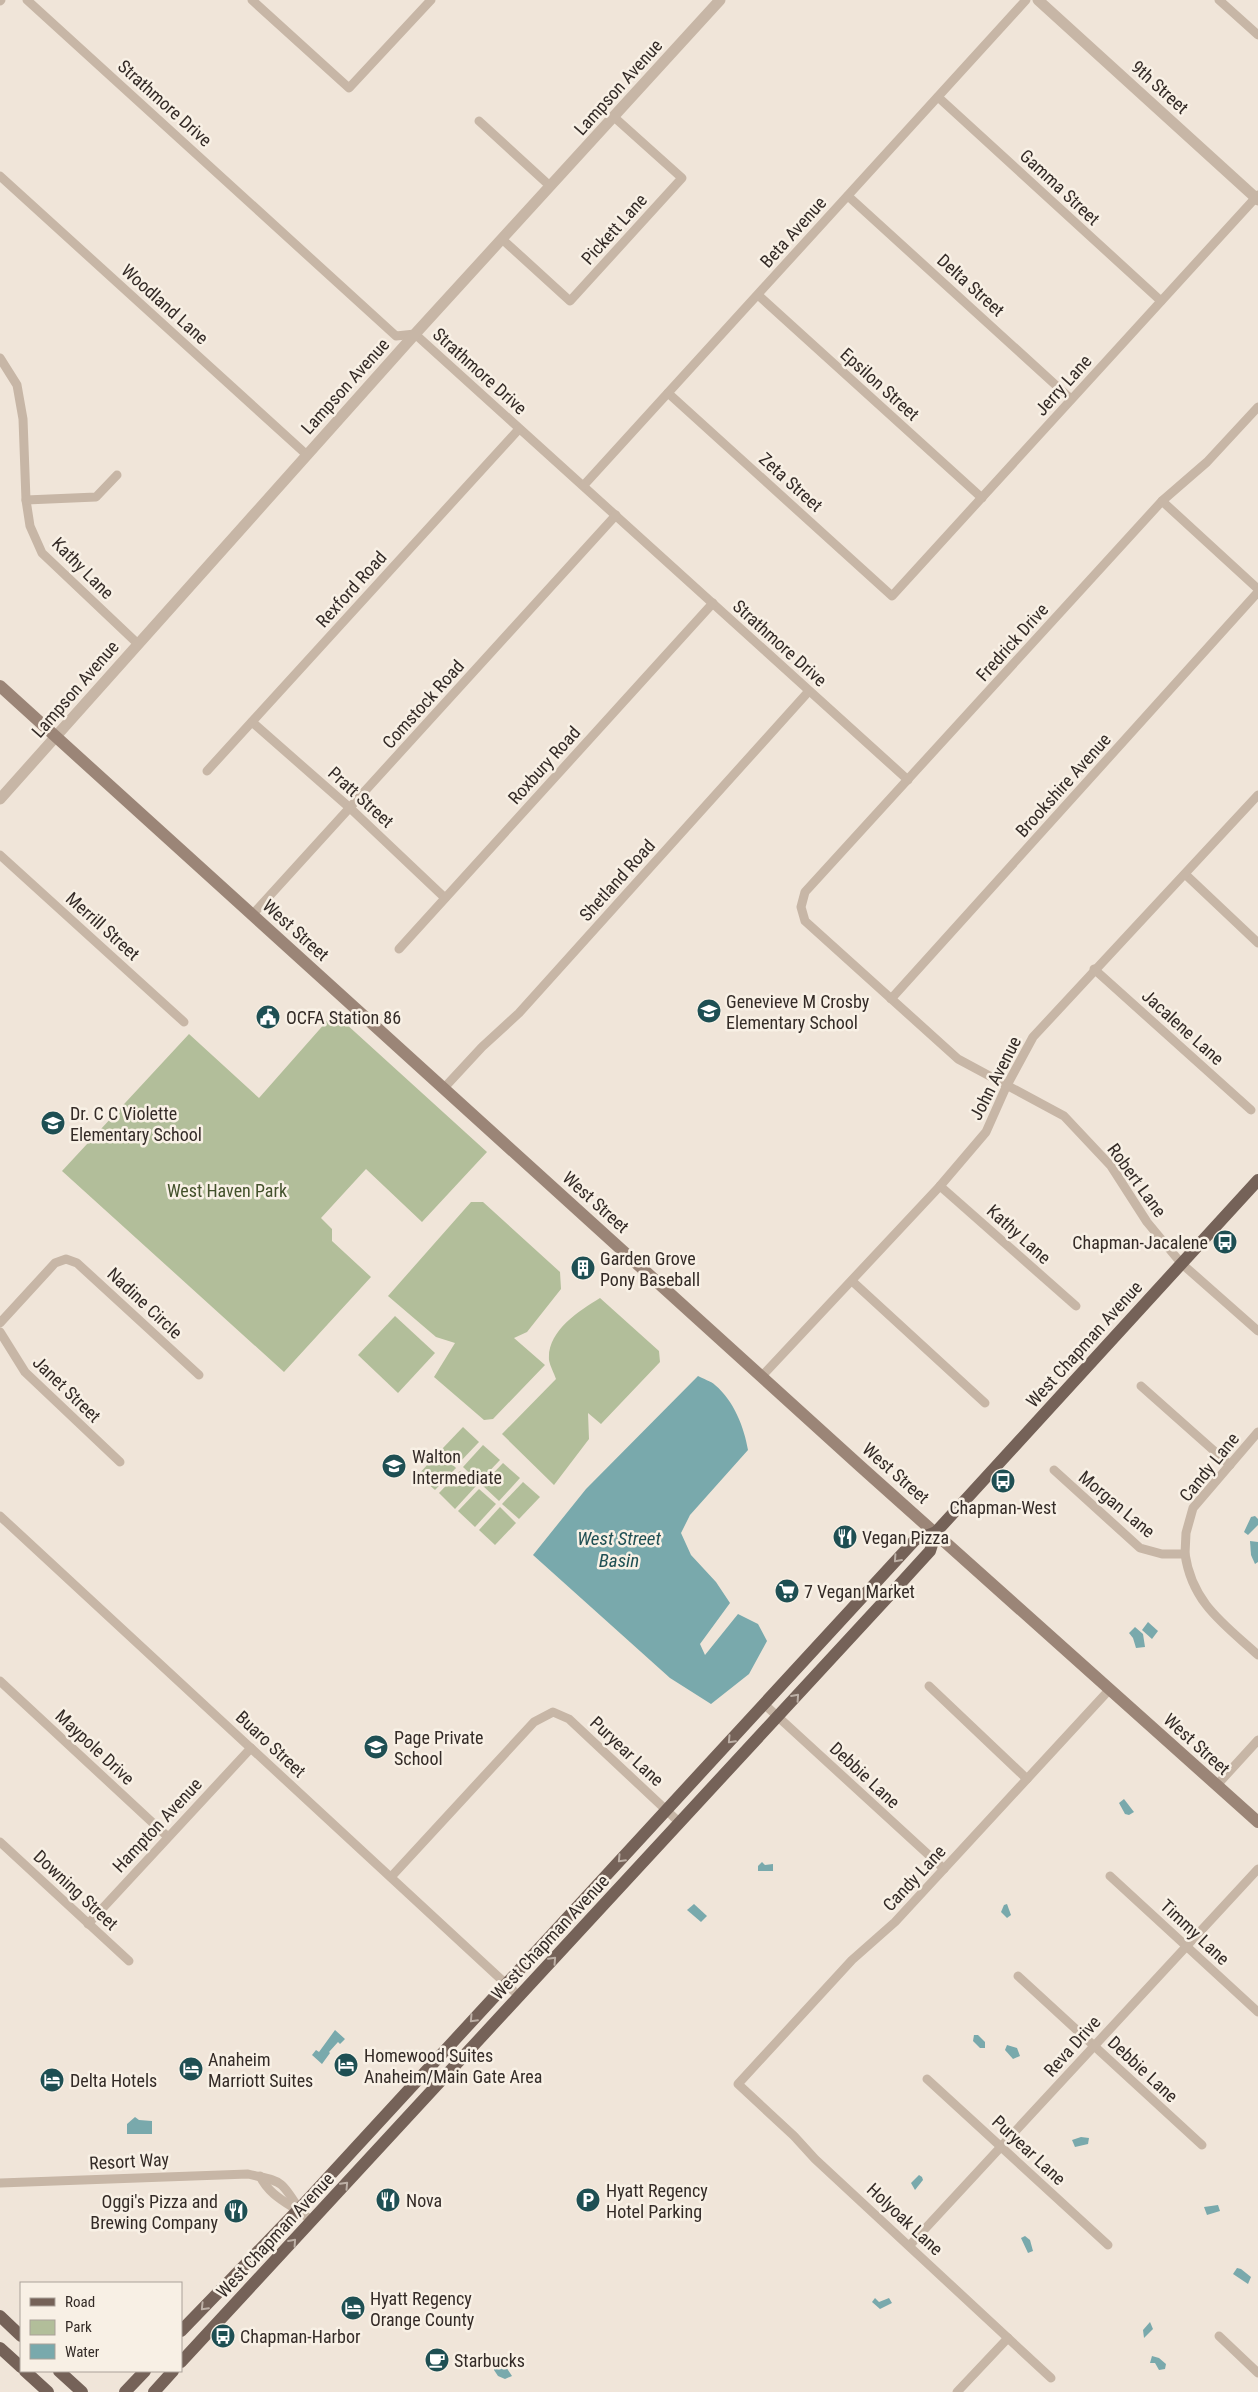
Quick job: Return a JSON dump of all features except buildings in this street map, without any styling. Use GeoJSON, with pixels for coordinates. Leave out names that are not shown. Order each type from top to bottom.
{"type":"FeatureCollection","features":[{"type":"Feature","properties":{"kind":"main road","name":"West Street"},"geometry":{"type":"LineString","coordinates":[[0,686],[1258,1822]]}},
{"type":"Feature","properties":{"kind":"main road","name":"West Chapman Avenue"},"geometry":{"type":"LineString","coordinates":[[182,2361],[928,1553],[936,1532],[1258,1180]]}},
{"type":"Feature","properties":{"kind":"main road","name":"West Chapman Avenue"},"geometry":{"type":"LineString","coordinates":[[182,2330],[299,2208],[915,1540],[936,1532]]}},
{"type":"Feature","properties":{"kind":"main road"},"geometry":{"type":"LineString","coordinates":[[0,2316],[20,2335]]}},
{"type":"Feature","properties":{"kind":"main road"},"geometry":{"type":"LineString","coordinates":[[0,2348],[20,2366]]}},
{"type":"Feature","properties":{"kind":"main road"},"geometry":{"type":"LineString","coordinates":[[26,2372],[48,2392]]}},
{"type":"Feature","properties":{"kind":"main road"},"geometry":{"type":"LineString","coordinates":[[60,2372],[82,2392]]}},
{"type":"Feature","properties":{"kind":"main road"},"geometry":{"type":"LineString","coordinates":[[125,2392],[143,2372]]}},
{"type":"Feature","properties":{"kind":"main road"},"geometry":{"type":"LineString","coordinates":[[154,2392],[172,2372]]}},
{"type":"Feature","properties":{"kind":"street","name":"Strathmore Drive"},"geometry":{"type":"LineString","coordinates":[[27,0],[396,336],[416,334],[908,780]]}},
{"type":"Feature","properties":{"kind":"street"},"geometry":{"type":"LineString","coordinates":[[252,0],[349,88],[431,0]]}},
{"type":"Feature","properties":{"kind":"street","name":"Lampson Avenue"},"geometry":{"type":"LineString","coordinates":[[0,799],[416,334],[720,0]]}},
{"type":"Feature","properties":{"kind":"street","name":"Beta Avenue"},"geometry":{"type":"LineString","coordinates":[[584,485],[1026,0]]}},
{"type":"Feature","properties":{"kind":"street","name":"9th Street"},"geometry":{"type":"LineString","coordinates":[[1038,0],[1257,197]]}},
{"type":"Feature","properties":{"kind":"street"},"geometry":{"type":"LineString","coordinates":[[1219,0],[1258,35]]}},
{"type":"Feature","properties":{"kind":"street","name":"Gamma Street"},"geometry":{"type":"LineString","coordinates":[[938,96],[1161,301]]}},
{"type":"Feature","properties":{"kind":"street","name":"Pickett Lane"},"geometry":{"type":"LineString","coordinates":[[502,239],[570,301],[682,178],[614,117]]}},
{"type":"Feature","properties":{"kind":"street"},"geometry":{"type":"LineString","coordinates":[[479,121],[550,186]]}},
{"type":"Feature","properties":{"kind":"street","name":"Woodland Lane"},"geometry":{"type":"LineString","coordinates":[[0,176],[307,455]]}},
{"type":"Feature","properties":{"kind":"street","name":"Delta Street"},"geometry":{"type":"LineString","coordinates":[[848,196],[1072,399]]}},
{"type":"Feature","properties":{"kind":"street","name":"Jerry Lane"},"geometry":{"type":"LineString","coordinates":[[892,596],[1257,197]]}},
{"type":"Feature","properties":{"kind":"street","name":"Epsilon Street"},"geometry":{"type":"LineString","coordinates":[[758,295],[982,498]]}},
{"type":"Feature","properties":{"kind":"street","name":"Kathy Lane"},"geometry":{"type":"LineString","coordinates":[[0,358],[18,384],[23,418],[26,500],[30,526],[42,553],[138,644]]}},
{"type":"Feature","properties":{"kind":"street","name":"Zeta Street"},"geometry":{"type":"LineString","coordinates":[[668,393],[892,596]]}},
{"type":"Feature","properties":{"kind":"street","name":"Fredrick Drive"},"geometry":{"type":"LineString","coordinates":[[800,907],[805,892],[1162,501],[1207,462],[1258,407]]}},
{"type":"Feature","properties":{"kind":"street","name":"Rexford Road"},"geometry":{"type":"LineString","coordinates":[[207,771],[519,429]]}},
{"type":"Feature","properties":{"kind":"street"},"geometry":{"type":"LineString","coordinates":[[26,500],[96,497],[117,475]]}},
{"type":"Feature","properties":{"kind":"street"},"geometry":{"type":"LineString","coordinates":[[1162,501],[1258,591]]}},
{"type":"Feature","properties":{"kind":"street","name":"Comstock Road"},"geometry":{"type":"LineString","coordinates":[[253,914],[616,515]]}},
{"type":"Feature","properties":{"kind":"street","name":"Brookshire Avenue"},"geometry":{"type":"LineString","coordinates":[[891,999],[1258,591]]}},
{"type":"Feature","properties":{"kind":"street","name":"Roxbury Road"},"geometry":{"type":"LineString","coordinates":[[399,949],[713,603]]}},
{"type":"Feature","properties":{"kind":"street","name":"Shetland Road"},"geometry":{"type":"LineString","coordinates":[[444,1088],[482,1047],[519,1012],[809,691]]}},
{"type":"Feature","properties":{"kind":"street","name":"Pratt Street"},"geometry":{"type":"LineString","coordinates":[[252,722],[350,808],[446,898]]}},
{"type":"Feature","properties":{"kind":"street","name":"John Avenue"},"geometry":{"type":"LineString","coordinates":[[762,1376],[940,1186],[986,1132],[1006,1087],[1033,1037],[1094,969],[1258,795]]}},
{"type":"Feature","properties":{"kind":"street","name":"Merrill Street"},"geometry":{"type":"LineString","coordinates":[[0,855],[184,1022]]}},
{"type":"Feature","properties":{"kind":"street"},"geometry":{"type":"LineString","coordinates":[[1185,874],[1258,943]]}},
{"type":"Feature","properties":{"kind":"street","name":"Robert Lane"},"geometry":{"type":"LineString","coordinates":[[800,907],[805,921],[958,1059],[1006,1087],[1064,1116],[1112,1166],[1147,1222],[1181,1263],[1258,1331]]}},
{"type":"Feature","properties":{"kind":"street","name":"Jacalene Lane"},"geometry":{"type":"LineString","coordinates":[[1094,969],[1251,1110]]}},
{"type":"Feature","properties":{"kind":"street","name":"Kathy Lane"},"geometry":{"type":"LineString","coordinates":[[940,1186],[1076,1306]]}},
{"type":"Feature","properties":{"kind":"street","name":"Nadine Circle"},"geometry":{"type":"LineString","coordinates":[[0,1323],[55,1263],[66,1259],[77,1263],[199,1375]]}},
{"type":"Feature","properties":{"kind":"street"},"geometry":{"type":"LineString","coordinates":[[852,1281],[985,1403]]}},
{"type":"Feature","properties":{"kind":"street","name":"Janet Street"},"geometry":{"type":"LineString","coordinates":[[0,1332],[25,1372],[120,1462]]}},
{"type":"Feature","properties":{"kind":"street"},"geometry":{"type":"LineString","coordinates":[[1141,1386],[1230,1465]]}},
{"type":"Feature","properties":{"kind":"street","name":"Candy Lane"},"geometry":{"type":"LineString","coordinates":[[1186,1554],[1186,1532],[1193,1508],[1258,1432]]}},
{"type":"Feature","properties":{"kind":"street","name":"Morgan Lane"},"geometry":{"type":"LineString","coordinates":[[1054,1470],[1140,1548],[1162,1554],[1186,1554]]}},
{"type":"Feature","properties":{"kind":"street","name":"Buaro Street"},"geometry":{"type":"LineString","coordinates":[[0,1516],[519,1996]]}},
{"type":"Feature","properties":{"kind":"street"},"geometry":{"type":"LineString","coordinates":[[1186,1554],[1190,1578],[1203,1603],[1258,1655]]}},
{"type":"Feature","properties":{"kind":"street","name":"Maypole Drive"},"geometry":{"type":"LineString","coordinates":[[0,1681],[168,1837]]}},
{"type":"Feature","properties":{"kind":"street"},"geometry":{"type":"LineString","coordinates":[[929,1686],[1027,1779]]}},
{"type":"Feature","properties":{"kind":"street","name":"Candy Lane"},"geometry":{"type":"LineString","coordinates":[[738,2084],[852,1960],[895,1922],[1110,1690]]}},
{"type":"Feature","properties":{"kind":"street","name":"Debbie Lane"},"geometry":{"type":"LineString","coordinates":[[764,1704],[944,1869]]}},
{"type":"Feature","properties":{"kind":"street","name":"Puryear Lane"},"geometry":{"type":"LineString","coordinates":[[391,1878],[534,1722],[547,1714],[556,1712],[569,1719],[680,1822]]}},
{"type":"Feature","properties":{"kind":"street"},"geometry":{"type":"LineString","coordinates":[[1217,1785],[1258,1740]]}},
{"type":"Feature","properties":{"kind":"street","name":"Hampton Avenue"},"geometry":{"type":"LineString","coordinates":[[88,1924],[251,1748]]}},
{"type":"Feature","properties":{"kind":"street","name":"Downing Street"},"geometry":{"type":"LineString","coordinates":[[0,1842],[129,1961]]}},
{"type":"Feature","properties":{"kind":"street","name":"Reva Drive"},"geometry":{"type":"LineString","coordinates":[[910,2246],[1258,1868]]}},
{"type":"Feature","properties":{"kind":"street","name":"Timmy Lane"},"geometry":{"type":"LineString","coordinates":[[1110,1876],[1258,2012]]}},
{"type":"Feature","properties":{"kind":"street","name":"Debbie Lane"},"geometry":{"type":"LineString","coordinates":[[1018,1976],[1202,2145]]}},
{"type":"Feature","properties":{"kind":"street","name":"Puryear Lane"},"geometry":{"type":"LineString","coordinates":[[927,2079],[1108,2245]]}},
{"type":"Feature","properties":{"kind":"street","name":"Holyoak Lane"},"geometry":{"type":"LineString","coordinates":[[738,2084],[794,2136],[815,2159],[1051,2378]]}},
{"type":"Feature","properties":{"kind":"street","name":"Resort Way"},"geometry":{"type":"LineString","coordinates":[[0,2183],[193,2174],[248,2174],[276,2179],[287,2189],[299,2208],[312,2221]]}},
{"type":"Feature","properties":{"kind":"street","name":"Resort Way"},"geometry":{"type":"LineString","coordinates":[[260,2176],[266,2188],[278,2198],[299,2208]]}},
{"type":"Feature","properties":{"kind":"street"},"geometry":{"type":"LineString","coordinates":[[1219,2336],[1258,2372]]}},
{"type":"Feature","properties":{"kind":"street"},"geometry":{"type":"LineString","coordinates":[[957,2392],[1008,2338]]}},
{"type":"Feature","properties":{"kind":"green space","name":"West Haven Park"},"geometry":{"type":"Polygon","coordinates":[[[334,1013],[487,1152],[422,1222],[366,1169],[321,1218],[332,1229],[332,1241],[371,1277],[284,1372],[62,1171],[189,1034],[259,1098],[334,1013]]]}},
{"type":"Feature","properties":{"kind":"green space"},"geometry":{"type":"Polygon","coordinates":[[[471,1202],[483,1202],[560,1272],[561,1289],[527,1332],[514,1338],[545,1365],[493,1419],[484,1420],[434,1377],[455,1343],[436,1337],[388,1296],[471,1202]]]}},
{"type":"Feature","properties":{"kind":"green space"},"geometry":{"type":"Polygon","coordinates":[[[600,1298],[659,1351],[660,1362],[601,1424],[588,1413],[589,1439],[554,1485],[502,1434],[556,1379],[549,1360],[553,1340],[559,1331],[574,1316],[600,1298]]]}},
{"type":"Feature","properties":{"kind":"green space"},"geometry":{"type":"Polygon","coordinates":[[[395,1316],[435,1353],[398,1393],[358,1355],[395,1316]]]}},
{"type":"Feature","properties":{"kind":"green space"},"geometry":{"type":"Polygon","coordinates":[[[463,1427],[479,1442],[458,1464],[442,1449],[463,1427]]]}},
{"type":"Feature","properties":{"kind":"green space"},"geometry":{"type":"Polygon","coordinates":[[[483,1445],[500,1460],[479,1482],[463,1467],[483,1445]]]}},
{"type":"Feature","properties":{"kind":"green space"},"geometry":{"type":"Polygon","coordinates":[[[439,1452],[456,1468],[435,1490],[418,1475],[439,1452]]]}},
{"type":"Feature","properties":{"kind":"green space"},"geometry":{"type":"Polygon","coordinates":[[[503,1463],[520,1478],[499,1501],[482,1485],[503,1463]]]}},
{"type":"Feature","properties":{"kind":"green space"},"geometry":{"type":"Polygon","coordinates":[[[460,1471],[476,1486],[455,1509],[439,1493],[460,1471]]]}},
{"type":"Feature","properties":{"kind":"green space"},"geometry":{"type":"Polygon","coordinates":[[[523,1482],[540,1497],[519,1519],[502,1504],[523,1482]]]}},
{"type":"Feature","properties":{"kind":"green space"},"geometry":{"type":"Polygon","coordinates":[[[479,1489],[496,1504],[475,1527],[458,1511],[479,1489]]]}},
{"type":"Feature","properties":{"kind":"green space"},"geometry":{"type":"Polygon","coordinates":[[[500,1507],[516,1523],[495,1545],[479,1530],[500,1507]]]}},
{"type":"Feature","properties":{"kind":"water","name":"West Street Basin"},"geometry":{"type":"Polygon","coordinates":[[[698,1376],[713,1384],[728,1399],[741,1424],[748,1450],[690,1515],[681,1533],[691,1555],[716,1582],[730,1603],[700,1644],[705,1655],[738,1614],[758,1624],[767,1641],[749,1674],[711,1704],[670,1678],[533,1555],[586,1489],[698,1376]]]}},
{"type":"Feature","properties":{"kind":"water"},"geometry":{"type":"Polygon","coordinates":[[[1255,1516],[1258,1519],[1258,1525],[1248,1535],[1244,1532],[1251,1517],[1255,1516]]]}},
{"type":"Feature","properties":{"kind":"water"},"geometry":{"type":"Polygon","coordinates":[[[1250,1541],[1258,1542],[1258,1562],[1255,1564],[1251,1555],[1250,1541]]]}},
{"type":"Feature","properties":{"kind":"water"},"geometry":{"type":"Polygon","coordinates":[[[1148,1622],[1158,1631],[1152,1639],[1142,1630],[1148,1622]]]}},
{"type":"Feature","properties":{"kind":"water"},"geometry":{"type":"Polygon","coordinates":[[[1135,1627],[1143,1634],[1145,1647],[1136,1648],[1133,1638],[1129,1633],[1135,1627]]]}},
{"type":"Feature","properties":{"kind":"water"},"geometry":{"type":"Polygon","coordinates":[[[1124,1799],[1134,1812],[1129,1815],[1125,1814],[1119,1803],[1124,1799]]]}},
{"type":"Feature","properties":{"kind":"water"},"geometry":{"type":"Polygon","coordinates":[[[762,1862],[765,1865],[773,1864],[773,1871],[758,1871],[758,1866],[762,1862]]]}},
{"type":"Feature","properties":{"kind":"water"},"geometry":{"type":"Polygon","coordinates":[[[694,1904],[707,1916],[701,1922],[687,1910],[694,1904]]]}},
{"type":"Feature","properties":{"kind":"water"},"geometry":{"type":"Polygon","coordinates":[[[1007,1904],[1011,1915],[1007,1918],[1001,1912],[1004,1905],[1007,1904]]]}},
{"type":"Feature","properties":{"kind":"water"},"geometry":{"type":"Polygon","coordinates":[[[335,2030],[345,2039],[340,2044],[338,2042],[322,2064],[312,2055],[316,2050],[319,2052],[335,2030]]]}},
{"type":"Feature","properties":{"kind":"water"},"geometry":{"type":"Polygon","coordinates":[[[974,2035],[978,2035],[985,2042],[985,2048],[980,2048],[973,2041],[974,2035]]]}},
{"type":"Feature","properties":{"kind":"water"},"geometry":{"type":"Polygon","coordinates":[[[1007,2045],[1017,2048],[1020,2056],[1013,2059],[1005,2050],[1007,2045]]]}},
{"type":"Feature","properties":{"kind":"water"},"geometry":{"type":"Polygon","coordinates":[[[135,2117],[139,2120],[152,2121],[152,2134],[127,2134],[127,2124],[135,2117]]]}},
{"type":"Feature","properties":{"kind":"water"},"geometry":{"type":"Polygon","coordinates":[[[1081,2137],[1089,2138],[1088,2144],[1075,2147],[1072,2140],[1081,2137]]]}},
{"type":"Feature","properties":{"kind":"water"},"geometry":{"type":"Polygon","coordinates":[[[919,2175],[923,2180],[915,2190],[911,2183],[919,2175]]]}},
{"type":"Feature","properties":{"kind":"water"},"geometry":{"type":"Polygon","coordinates":[[[1218,2205],[1220,2211],[1207,2215],[1204,2207],[1218,2205]]]}},
{"type":"Feature","properties":{"kind":"water"},"geometry":{"type":"Polygon","coordinates":[[[1025,2236],[1030,2240],[1033,2251],[1028,2253],[1021,2238],[1025,2236]]]}},
{"type":"Feature","properties":{"kind":"water"},"geometry":{"type":"Polygon","coordinates":[[[1237,2268],[1251,2277],[1248,2284],[1233,2274],[1237,2268]]]}},
{"type":"Feature","properties":{"kind":"water"},"geometry":{"type":"Polygon","coordinates":[[[875,2298],[879,2302],[889,2298],[892,2303],[880,2309],[872,2302],[875,2298]]]}},
{"type":"Feature","properties":{"kind":"water"},"geometry":{"type":"Polygon","coordinates":[[[1150,2322],[1153,2329],[1144,2338],[1143,2330],[1150,2322]]]}},
{"type":"Feature","properties":{"kind":"water"},"geometry":{"type":"Polygon","coordinates":[[[1152,2356],[1159,2358],[1166,2364],[1165,2369],[1159,2370],[1155,2363],[1150,2363],[1152,2356]]]}},
{"type":"Feature","properties":{"kind":"water"},"geometry":{"type":"Polygon","coordinates":[[[501,2358],[506,2358],[506,2367],[512,2376],[505,2379],[498,2376],[494,2370],[495,2363],[501,2358]]]}},
{"type":"Feature","properties":{"kind":"place","name":"Genevieve M Crosby Elementary School"},"geometry":{"type":"Point","coordinates":[709,1011]}},
{"type":"Feature","properties":{"kind":"place","name":"OCFA Station 86"},"geometry":{"type":"Point","coordinates":[268,1017]}},
{"type":"Feature","properties":{"kind":"place","name":"Dr. C C Violette Elementary School"},"geometry":{"type":"Point","coordinates":[53,1123]}},
{"type":"Feature","properties":{"kind":"place","name":"Chapman-Jacalene"},"geometry":{"type":"Point","coordinates":[1225,1242]}},
{"type":"Feature","properties":{"kind":"place","name":"Garden Grove Pony Baseball"},"geometry":{"type":"Point","coordinates":[583,1268]}},
{"type":"Feature","properties":{"kind":"place","name":"Walton Intermediate"},"geometry":{"type":"Point","coordinates":[394,1466]}},
{"type":"Feature","properties":{"kind":"place","name":"Chapman-West"},"geometry":{"type":"Point","coordinates":[1003,1481]}},
{"type":"Feature","properties":{"kind":"place","name":"Vegan Pizza"},"geometry":{"type":"Point","coordinates":[845,1537]}},
{"type":"Feature","properties":{"kind":"place","name":"7 Vegan Market"},"geometry":{"type":"Point","coordinates":[787,1591]}},
{"type":"Feature","properties":{"kind":"place","name":"Page Private School"},"geometry":{"type":"Point","coordinates":[376,1747]}},
{"type":"Feature","properties":{"kind":"place","name":"Homewood Suites Anaheim/Main Gate Area"},"geometry":{"type":"Point","coordinates":[346,2065]}},
{"type":"Feature","properties":{"kind":"place","name":"Anaheim Marriott Suites"},"geometry":{"type":"Point","coordinates":[191,2069]}},
{"type":"Feature","properties":{"kind":"place","name":"Delta Hotels"},"geometry":{"type":"Point","coordinates":[52,2080]}},
{"type":"Feature","properties":{"kind":"place","name":"Nova"},"geometry":{"type":"Point","coordinates":[388,2200]}},
{"type":"Feature","properties":{"kind":"place","name":"Hyatt Regency Hotel Parking"},"geometry":{"type":"Point","coordinates":[588,2200]}},
{"type":"Feature","properties":{"kind":"place","name":"Oggi's Pizza and Brewing Company"},"geometry":{"type":"Point","coordinates":[236,2211]}},
{"type":"Feature","properties":{"kind":"place","name":"Hyatt Regency Orange County"},"geometry":{"type":"Point","coordinates":[353,2308]}},
{"type":"Feature","properties":{"kind":"place","name":"Chapman-Harbor"},"geometry":{"type":"Point","coordinates":[223,2336]}},
{"type":"Feature","properties":{"kind":"place","name":"Starbucks"},"geometry":{"type":"Point","coordinates":[437,2360]}}]}
